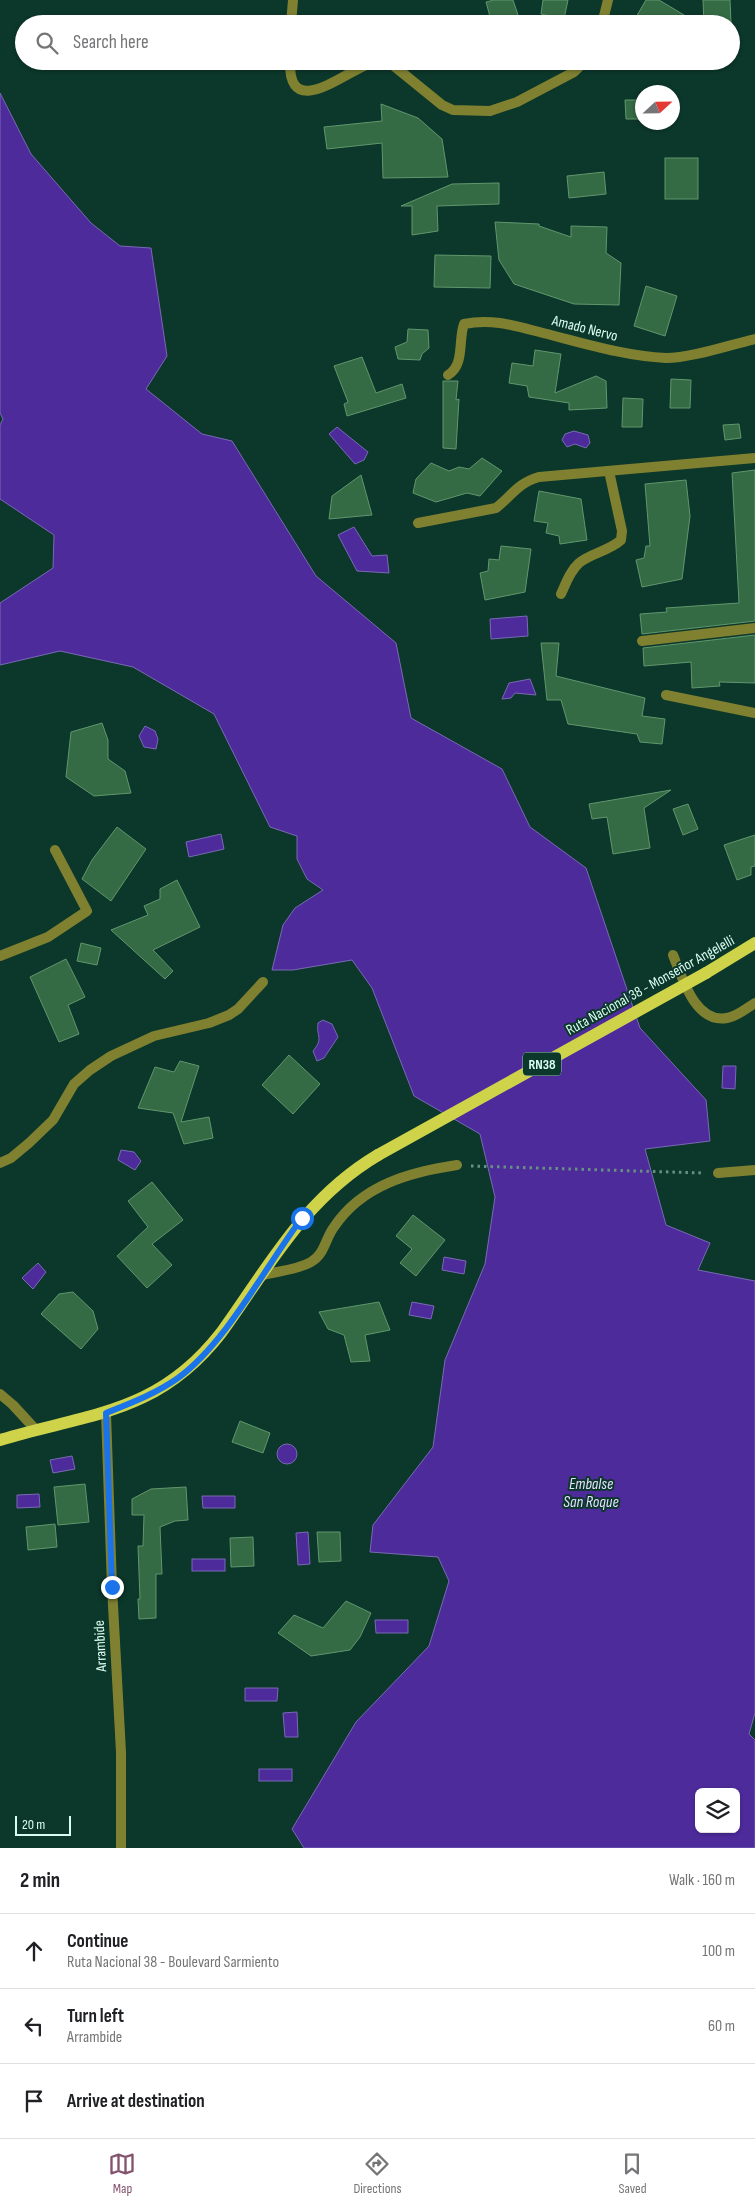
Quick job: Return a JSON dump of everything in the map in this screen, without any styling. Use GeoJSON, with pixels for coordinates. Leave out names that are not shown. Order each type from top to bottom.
{"type":"FeatureCollection","features":[{"type":"Feature","properties":{"kind":"main road","name":"Ruta Nacional 38 - Monseñor Angelelli"},"geometry":{"type":"LineString","coordinates":[[263,1275],[302,1218],[346,1176],[378,1155],[752,946]]}},
{"type":"Feature","properties":{"kind":"main road","name":"RN38"},"geometry":{"type":"LineString","coordinates":[[0,1440],[106,1413],[159,1390],[195,1363],[221,1333],[263,1275]]}},
{"type":"Feature","properties":{"kind":"street"},"geometry":{"type":"LineString","coordinates":[[292,15],[294,0]]}},
{"type":"Feature","properties":{"kind":"street"},"geometry":{"type":"LineString","coordinates":[[604,15],[608,0]]}},
{"type":"Feature","properties":{"kind":"street"},"geometry":{"type":"LineString","coordinates":[[290,70],[293,82],[300,89],[308,92],[320,90],[359,70]]}},
{"type":"Feature","properties":{"kind":"street"},"geometry":{"type":"LineString","coordinates":[[399,70],[442,105],[453,110],[490,111],[517,102],[576,70]]}},
{"type":"Feature","properties":{"kind":"street","name":"Amado Nervo"},"geometry":{"type":"LineString","coordinates":[[448,375],[452,373],[459,360],[461,333],[464,324],[478,321],[506,324],[627,353],[667,358],[755,339]]}},
{"type":"Feature","properties":{"kind":"street"},"geometry":{"type":"LineString","coordinates":[[418,523],[496,508],[506,501],[516,488],[526,481],[539,477],[755,458]]}},
{"type":"Feature","properties":{"kind":"street"},"geometry":{"type":"LineString","coordinates":[[560,594],[569,576],[580,562],[613,547],[621,540],[622,531],[609,471]]}},
{"type":"Feature","properties":{"kind":"street"},"geometry":{"type":"LineString","coordinates":[[642,641],[755,628]]}},
{"type":"Feature","properties":{"kind":"street"},"geometry":{"type":"LineString","coordinates":[[666,694],[755,713]]}},
{"type":"Feature","properties":{"kind":"street"},"geometry":{"type":"LineString","coordinates":[[0,956],[48,937],[87,911],[54,850]]}},
{"type":"Feature","properties":{"kind":"street"},"geometry":{"type":"LineString","coordinates":[[673,954],[689,995],[696,1005],[709,1015],[726,1018],[742,1012],[755,1002]]}},
{"type":"Feature","properties":{"kind":"street"},"geometry":{"type":"LineString","coordinates":[[0,1163],[30,1143],[53,1120],[74,1084],[90,1070],[111,1056],[154,1036],[209,1023],[229,1015],[238,1009],[263,982]]}},
{"type":"Feature","properties":{"kind":"street"},"geometry":{"type":"LineString","coordinates":[[263,1275],[312,1262],[322,1252],[333,1228],[351,1206],[367,1193],[397,1179],[420,1172],[458,1165]]}},
{"type":"Feature","properties":{"kind":"street"},"geometry":{"type":"LineString","coordinates":[[718,1173],[755,1170]]}},
{"type":"Feature","properties":{"kind":"street"},"geometry":{"type":"LineString","coordinates":[[0,1394],[13,1404],[36,1430]]}},
{"type":"Feature","properties":{"kind":"street","name":"Arrambide"},"geometry":{"type":"LineString","coordinates":[[106,1413],[112,1587],[121,1752],[121,1848]]}},
{"type":"Feature","properties":{"kind":"path"},"geometry":{"type":"LineString","coordinates":[[458,1165],[718,1173]]}},
{"type":"Feature","properties":{"kind":"water","name":"Embalse San Roque"},"geometry":{"type":"Polygon","coordinates":[[[0,93],[31,154],[91,223],[120,246],[151,248],[167,356],[146,389],[202,434],[232,441],[316,576],[396,643],[411,718],[502,769],[530,827],[586,868],[640,1028],[706,1100],[710,1141],[645,1149],[666,1225],[710,1243],[698,1270],[755,1281],[755,1713],[749,1734],[755,1740],[755,1848],[304,1848],[292,1829],[356,1722],[429,1646],[449,1581],[438,1557],[370,1552],[373,1525],[433,1447],[445,1360],[485,1264],[495,1197],[480,1134],[414,1096],[372,988],[352,960],[293,970],[272,970],[283,925],[295,908],[323,890],[307,879],[297,859],[297,836],[270,827],[214,714],[133,667],[60,651],[0,665],[0,603],[53,568],[54,535],[0,499],[0,425],[3,419],[0,413],[0,93]]]}},
{"type":"Feature","properties":{"kind":"water"},"geometry":{"type":"Polygon","coordinates":[[[337,427],[368,452],[364,460],[355,464],[329,434],[337,427]]]}},
{"type":"Feature","properties":{"kind":"water"},"geometry":{"type":"Polygon","coordinates":[[[574,431],[588,435],[590,443],[586,448],[575,444],[567,447],[562,440],[565,434],[574,431]]]}},
{"type":"Feature","properties":{"kind":"water"},"geometry":{"type":"Polygon","coordinates":[[[354,527],[372,556],[387,555],[389,573],[357,571],[338,535],[354,527]]]}},
{"type":"Feature","properties":{"kind":"water"},"geometry":{"type":"Polygon","coordinates":[[[527,616],[528,636],[491,639],[490,619],[527,616]]]}},
{"type":"Feature","properties":{"kind":"water"},"geometry":{"type":"Polygon","coordinates":[[[530,679],[536,695],[515,693],[511,698],[502,699],[509,683],[530,679]]]}},
{"type":"Feature","properties":{"kind":"water"},"geometry":{"type":"Polygon","coordinates":[[[145,726],[155,731],[158,739],[156,749],[144,747],[139,736],[145,726]]]}},
{"type":"Feature","properties":{"kind":"water"},"geometry":{"type":"Polygon","coordinates":[[[221,834],[224,849],[189,857],[186,842],[221,834]]]}},
{"type":"Feature","properties":{"kind":"water"},"geometry":{"type":"Polygon","coordinates":[[[323,1020],[332,1024],[338,1037],[324,1058],[317,1061],[313,1051],[319,1040],[318,1023],[323,1020]]]}},
{"type":"Feature","properties":{"kind":"water"},"geometry":{"type":"Polygon","coordinates":[[[723,1066],[736,1066],[735,1089],[722,1088],[723,1066]]]}},
{"type":"Feature","properties":{"kind":"water"},"geometry":{"type":"Polygon","coordinates":[[[121,1150],[134,1152],[141,1161],[135,1170],[118,1160],[121,1150]]]}},
{"type":"Feature","properties":{"kind":"water"},"geometry":{"type":"Polygon","coordinates":[[[444,1257],[466,1261],[464,1274],[442,1270],[444,1257]]]}},
{"type":"Feature","properties":{"kind":"water"},"geometry":{"type":"Polygon","coordinates":[[[38,1263],[46,1272],[33,1289],[22,1278],[38,1263]]]}},
{"type":"Feature","properties":{"kind":"water"},"geometry":{"type":"Polygon","coordinates":[[[412,1302],[434,1306],[431,1319],[409,1315],[412,1302]]]}},
{"type":"Feature","properties":{"kind":"water"},"geometry":{"type":"Polygon","coordinates":[[[287,1444],[294,1447],[297,1454],[294,1461],[287,1464],[280,1461],[277,1454],[280,1447],[287,1444]]]}},
{"type":"Feature","properties":{"kind":"water"},"geometry":{"type":"Polygon","coordinates":[[[72,1456],[75,1469],[53,1473],[50,1460],[72,1456]]]}},
{"type":"Feature","properties":{"kind":"water"},"geometry":{"type":"Polygon","coordinates":[[[39,1494],[40,1507],[17,1508],[17,1495],[39,1494]]]}},
{"type":"Feature","properties":{"kind":"water"},"geometry":{"type":"Polygon","coordinates":[[[202,1496],[235,1496],[235,1508],[203,1508],[202,1496]]]}},
{"type":"Feature","properties":{"kind":"water"},"geometry":{"type":"Polygon","coordinates":[[[308,1532],[310,1564],[298,1565],[296,1533],[308,1532]]]}},
{"type":"Feature","properties":{"kind":"water"},"geometry":{"type":"Polygon","coordinates":[[[192,1559],[225,1559],[225,1571],[192,1571],[192,1559]]]}},
{"type":"Feature","properties":{"kind":"water"},"geometry":{"type":"Polygon","coordinates":[[[375,1620],[408,1620],[408,1633],[376,1633],[375,1620]]]}},
{"type":"Feature","properties":{"kind":"water"},"geometry":{"type":"Polygon","coordinates":[[[245,1688],[278,1688],[277,1701],[245,1701],[245,1688]]]}},
{"type":"Feature","properties":{"kind":"water"},"geometry":{"type":"Polygon","coordinates":[[[297,1712],[298,1737],[285,1737],[283,1713],[297,1712]]]}},
{"type":"Feature","properties":{"kind":"water"},"geometry":{"type":"Polygon","coordinates":[[[259,1769],[292,1769],[292,1781],[259,1781],[259,1769]]]}},
{"type":"Feature","properties":{"kind":"building"},"geometry":{"type":"Polygon","coordinates":[[[513,0],[518,15],[490,15],[486,2],[513,0]]]}},
{"type":"Feature","properties":{"kind":"building"},"geometry":{"type":"Polygon","coordinates":[[[543,0],[568,0],[565,15],[541,14],[543,0]]]}},
{"type":"Feature","properties":{"kind":"building"},"geometry":{"type":"Polygon","coordinates":[[[646,0],[659,0],[684,15],[637,15],[646,0]]]}},
{"type":"Feature","properties":{"kind":"building"},"geometry":{"type":"Polygon","coordinates":[[[703,0],[730,0],[731,15],[704,15],[703,0]]]}},
{"type":"Feature","properties":{"kind":"building"},"geometry":{"type":"Polygon","coordinates":[[[625,100],[635,100],[635,119],[626,119],[625,100]]]}},
{"type":"Feature","properties":{"kind":"building"},"geometry":{"type":"Polygon","coordinates":[[[381,104],[418,118],[442,139],[448,177],[383,178],[382,143],[327,149],[324,127],[382,121],[381,104]]]}},
{"type":"Feature","properties":{"kind":"building"},"geometry":{"type":"Polygon","coordinates":[[[665,158],[698,158],[698,199],[665,199],[665,158]]]}},
{"type":"Feature","properties":{"kind":"building"},"geometry":{"type":"Polygon","coordinates":[[[604,172],[606,194],[569,198],[567,176],[604,172]]]}},
{"type":"Feature","properties":{"kind":"building"},"geometry":{"type":"Polygon","coordinates":[[[499,183],[499,204],[437,206],[438,231],[412,235],[412,206],[401,206],[452,184],[499,183]]]}},
{"type":"Feature","properties":{"kind":"building"},"geometry":{"type":"Polygon","coordinates":[[[495,222],[539,224],[539,226],[571,237],[571,226],[607,227],[606,253],[621,263],[619,305],[574,304],[514,284],[499,260],[495,222]]]}},
{"type":"Feature","properties":{"kind":"building"},"geometry":{"type":"Polygon","coordinates":[[[435,255],[491,256],[490,288],[434,287],[435,255]]]}},
{"type":"Feature","properties":{"kind":"building"},"geometry":{"type":"Polygon","coordinates":[[[646,286],[677,296],[665,336],[634,326],[646,286]]]}},
{"type":"Feature","properties":{"kind":"building"},"geometry":{"type":"Polygon","coordinates":[[[408,329],[428,330],[429,348],[422,354],[420,360],[398,359],[395,347],[407,342],[408,329]]]}},
{"type":"Feature","properties":{"kind":"building"},"geometry":{"type":"Polygon","coordinates":[[[535,350],[561,354],[555,393],[596,376],[606,381],[607,408],[569,410],[569,403],[529,397],[527,386],[509,383],[512,363],[533,366],[535,350]]]}},
{"type":"Feature","properties":{"kind":"building"},"geometry":{"type":"Polygon","coordinates":[[[362,357],[376,393],[402,384],[406,398],[347,416],[344,404],[348,402],[334,366],[362,357]]]}},
{"type":"Feature","properties":{"kind":"building"},"geometry":{"type":"Polygon","coordinates":[[[671,379],[691,380],[690,408],[670,408],[671,379]]]}},
{"type":"Feature","properties":{"kind":"building"},"geometry":{"type":"Polygon","coordinates":[[[443,381],[458,381],[456,400],[459,399],[456,449],[443,448],[443,381]]]}},
{"type":"Feature","properties":{"kind":"building"},"geometry":{"type":"Polygon","coordinates":[[[623,398],[643,399],[642,427],[622,427],[623,398]]]}},
{"type":"Feature","properties":{"kind":"building"},"geometry":{"type":"Polygon","coordinates":[[[739,424],[741,438],[725,440],[723,425],[739,424]]]}},
{"type":"Feature","properties":{"kind":"building"},"geometry":{"type":"Polygon","coordinates":[[[482,458],[502,471],[480,496],[467,493],[436,502],[413,493],[416,479],[431,463],[449,471],[459,467],[469,469],[482,458]]]}},
{"type":"Feature","properties":{"kind":"building"},"geometry":{"type":"Polygon","coordinates":[[[755,470],[755,621],[642,634],[640,614],[667,612],[666,608],[739,603],[732,473],[755,470]]]}},
{"type":"Feature","properties":{"kind":"building"},"geometry":{"type":"Polygon","coordinates":[[[361,475],[372,515],[329,519],[332,496],[361,475]]]}},
{"type":"Feature","properties":{"kind":"building"},"geometry":{"type":"Polygon","coordinates":[[[686,480],[690,516],[682,579],[642,587],[636,560],[644,558],[646,546],[650,546],[645,484],[686,480]]]}},
{"type":"Feature","properties":{"kind":"building"},"geometry":{"type":"Polygon","coordinates":[[[539,491],[581,499],[587,540],[560,544],[559,536],[546,533],[548,523],[534,521],[539,491]]]}},
{"type":"Feature","properties":{"kind":"building"},"geometry":{"type":"Polygon","coordinates":[[[501,546],[531,549],[525,592],[485,600],[480,573],[488,571],[489,559],[499,560],[501,546]]]}},
{"type":"Feature","properties":{"kind":"building"},"geometry":{"type":"Polygon","coordinates":[[[755,635],[755,683],[719,682],[720,686],[692,688],[691,662],[644,666],[643,648],[755,635]]]}},
{"type":"Feature","properties":{"kind":"building"},"geometry":{"type":"Polygon","coordinates":[[[541,643],[559,643],[556,676],[645,698],[642,716],[665,719],[662,744],[640,742],[637,734],[568,724],[561,700],[547,700],[541,643]]]}},
{"type":"Feature","properties":{"kind":"building"},"geometry":{"type":"Polygon","coordinates":[[[102,723],[108,740],[108,759],[125,771],[131,793],[94,796],[66,777],[71,732],[102,723]]]}},
{"type":"Feature","properties":{"kind":"building"},"geometry":{"type":"Polygon","coordinates":[[[671,790],[644,808],[650,848],[613,854],[607,817],[592,819],[589,804],[671,790]]]}},
{"type":"Feature","properties":{"kind":"building"},"geometry":{"type":"Polygon","coordinates":[[[688,804],[698,829],[683,835],[673,809],[688,804]]]}},
{"type":"Feature","properties":{"kind":"building"},"geometry":{"type":"Polygon","coordinates":[[[117,827],[146,849],[111,901],[82,879],[92,860],[117,827]]]}},
{"type":"Feature","properties":{"kind":"building"},"geometry":{"type":"Polygon","coordinates":[[[755,835],[755,866],[751,867],[751,875],[737,880],[724,845],[755,835]]]}},
{"type":"Feature","properties":{"kind":"building"},"geometry":{"type":"Polygon","coordinates":[[[177,880],[200,927],[153,950],[173,971],[165,979],[111,930],[148,915],[144,906],[160,899],[160,889],[177,880]]]}},
{"type":"Feature","properties":{"kind":"building"},"geometry":{"type":"Polygon","coordinates":[[[81,943],[101,948],[97,965],[77,961],[81,943]]]}},
{"type":"Feature","properties":{"kind":"building"},"geometry":{"type":"Polygon","coordinates":[[[66,959],[85,997],[68,1005],[79,1034],[59,1042],[30,977],[66,959]]]}},
{"type":"Feature","properties":{"kind":"building"},"geometry":{"type":"Polygon","coordinates":[[[289,1055],[320,1084],[293,1114],[262,1085],[289,1055]]]}},
{"type":"Feature","properties":{"kind":"building"},"geometry":{"type":"Polygon","coordinates":[[[180,1061],[199,1066],[181,1122],[209,1117],[213,1138],[184,1144],[173,1113],[138,1108],[155,1067],[174,1072],[180,1061]]]}},
{"type":"Feature","properties":{"kind":"building"},"geometry":{"type":"Polygon","coordinates":[[[152,1182],[183,1220],[152,1244],[172,1265],[147,1288],[117,1256],[148,1227],[128,1201],[152,1182]]]}},
{"type":"Feature","properties":{"kind":"building"},"geometry":{"type":"Polygon","coordinates":[[[413,1215],[445,1240],[416,1276],[400,1263],[412,1249],[396,1236],[413,1215]]]}},
{"type":"Feature","properties":{"kind":"building"},"geometry":{"type":"Polygon","coordinates":[[[73,1292],[93,1311],[98,1329],[81,1349],[41,1314],[59,1294],[73,1292]]]}},
{"type":"Feature","properties":{"kind":"building"},"geometry":{"type":"Polygon","coordinates":[[[379,1302],[390,1330],[365,1335],[370,1361],[351,1362],[344,1335],[328,1329],[319,1312],[379,1302]]]}},
{"type":"Feature","properties":{"kind":"building"},"geometry":{"type":"Polygon","coordinates":[[[240,1421],[270,1433],[263,1453],[232,1442],[240,1421]]]}},
{"type":"Feature","properties":{"kind":"building"},"geometry":{"type":"Polygon","coordinates":[[[85,1484],[89,1522],[58,1525],[54,1487],[85,1484]]]}},
{"type":"Feature","properties":{"kind":"building"},"geometry":{"type":"Polygon","coordinates":[[[186,1487],[188,1520],[175,1521],[160,1527],[162,1574],[156,1574],[156,1618],[139,1619],[138,1546],[143,1546],[144,1515],[132,1515],[132,1499],[151,1489],[186,1487]]]}},
{"type":"Feature","properties":{"kind":"building"},"geometry":{"type":"Polygon","coordinates":[[[55,1524],[57,1547],[28,1550],[26,1527],[55,1524]]]}},
{"type":"Feature","properties":{"kind":"building"},"geometry":{"type":"Polygon","coordinates":[[[317,1532],[340,1532],[341,1561],[319,1562],[317,1532]]]}},
{"type":"Feature","properties":{"kind":"building"},"geometry":{"type":"Polygon","coordinates":[[[253,1537],[254,1566],[231,1567],[230,1538],[253,1537]]]}},
{"type":"Feature","properties":{"kind":"building"},"geometry":{"type":"Polygon","coordinates":[[[346,1601],[371,1613],[360,1637],[350,1650],[311,1656],[278,1633],[294,1615],[323,1628],[346,1601]]]}},
{"type":"Feature","properties":{"kind":"route"},"geometry":{"type":"LineString","coordinates":[[112,1587],[106,1413],[159,1390],[195,1363],[210,1348],[302,1218]]}}]}
